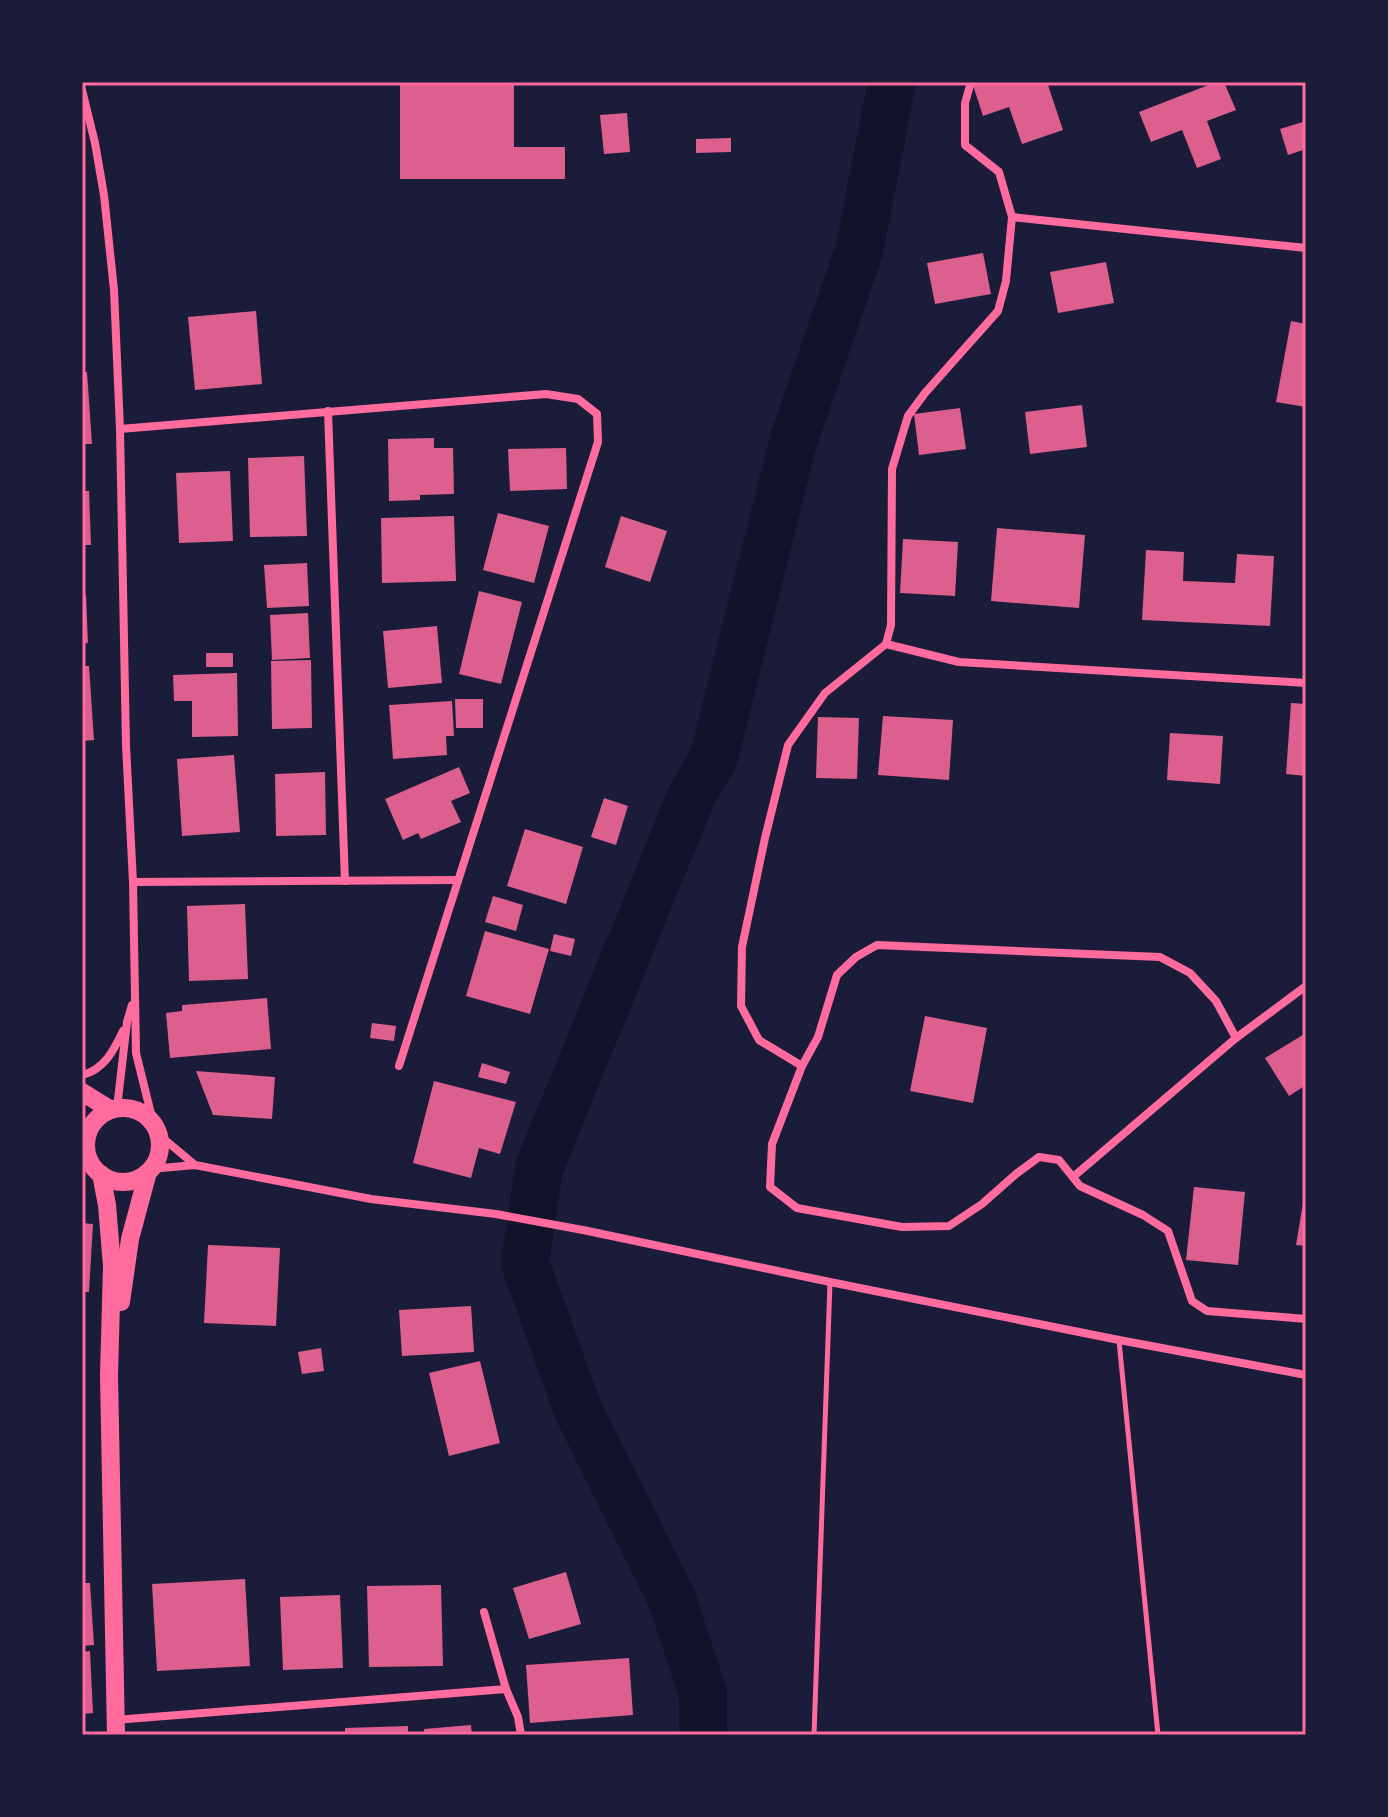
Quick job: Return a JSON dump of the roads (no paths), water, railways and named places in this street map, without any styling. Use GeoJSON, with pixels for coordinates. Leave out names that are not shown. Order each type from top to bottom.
{"type":"FeatureCollection","features":[{"type":"Feature","properties":{"kind":"main road"},"geometry":{"type":"LineString","coordinates":[[82,1092],[114,1109]]}},
{"type":"Feature","properties":{"kind":"main road"},"geometry":{"type":"LineString","coordinates":[[109,1376],[130,1239],[149,1171],[159,1153],[156,1130],[150,1120],[138,1111],[114,1109],[99,1116],[84,1144],[93,1166],[116,1181],[141,1177],[149,1171]]}},
{"type":"Feature","properties":{"kind":"main road"},"geometry":{"type":"LineString","coordinates":[[101,1174],[112,1266],[109,1376],[115,1728]]}},
{"type":"Feature","properties":{"kind":"street"},"geometry":{"type":"LineString","coordinates":[[802,1066],[759,1040],[741,1006],[742,947],[788,745],[825,693],[886,644],[891,625],[892,469],[908,416],[998,311],[1006,281],[1012,217],[999,172],[965,145],[965,103],[971,82]]}},
{"type":"Feature","properties":{"kind":"street"},"geometry":{"type":"LineString","coordinates":[[82,90],[97,156],[114,290],[136,1053],[156,1130],[195,1165]]}},
{"type":"Feature","properties":{"kind":"street"},"geometry":{"type":"LineString","coordinates":[[1012,217],[1306,248]]}},
{"type":"Feature","properties":{"kind":"street"},"geometry":{"type":"LineString","coordinates":[[120,429],[546,394],[578,399],[597,414],[598,442],[399,1066]]}},
{"type":"Feature","properties":{"kind":"street"},"geometry":{"type":"LineString","coordinates":[[328,411],[345,881]]}},
{"type":"Feature","properties":{"kind":"street"},"geometry":{"type":"LineString","coordinates":[[886,644],[959,662],[1306,683]]}},
{"type":"Feature","properties":{"kind":"street"},"geometry":{"type":"LineString","coordinates":[[133,882],[458,880]]}},
{"type":"Feature","properties":{"kind":"street"},"geometry":{"type":"LineString","coordinates":[[1236,1038],[1216,1001],[1190,973],[1160,957],[877,945],[856,957],[837,975],[818,1037],[802,1066],[772,1144],[770,1187],[797,1208],[902,1227],[949,1226],[982,1204],[1039,1157],[1059,1160],[1080,1186],[1143,1215],[1168,1231],[1192,1301],[1207,1311],[1306,1319]]}},
{"type":"Feature","properties":{"kind":"street"},"geometry":{"type":"LineString","coordinates":[[1073,1177],[1236,1038],[1306,986]]}},
{"type":"Feature","properties":{"kind":"street"},"geometry":{"type":"LineString","coordinates":[[114,1109],[127,1022],[135,996]]}},
{"type":"Feature","properties":{"kind":"street"},"geometry":{"type":"LineString","coordinates":[[82,1075],[96,1069],[108,1057],[127,1022]]}},
{"type":"Feature","properties":{"kind":"street"},"geometry":{"type":"LineString","coordinates":[[149,1171],[195,1165],[371,1199],[554,1224],[830,1282],[1306,1375]]}},
{"type":"Feature","properties":{"kind":"street"},"geometry":{"type":"LineString","coordinates":[[484,1612],[521,1735]]}},
{"type":"Feature","properties":{"kind":"street"},"geometry":{"type":"LineString","coordinates":[[115,1728],[506,1689]]}},
{"type":"Feature","properties":{"kind":"lane"},"geometry":{"type":"LineString","coordinates":[[814,1735],[830,1282]]}},
{"type":"Feature","properties":{"kind":"lane"},"geometry":{"type":"LineString","coordinates":[[1119,1340],[1158,1735]]}},
{"type":"Feature","properties":{"kind":"waterway"},"geometry":{"type":"LineString","coordinates":[[703,1735],[703,1694],[672,1599],[578,1410],[525,1263],[539,1168],[691,797],[714,757],[793,442],[859,251],[892,82]]}}]}
